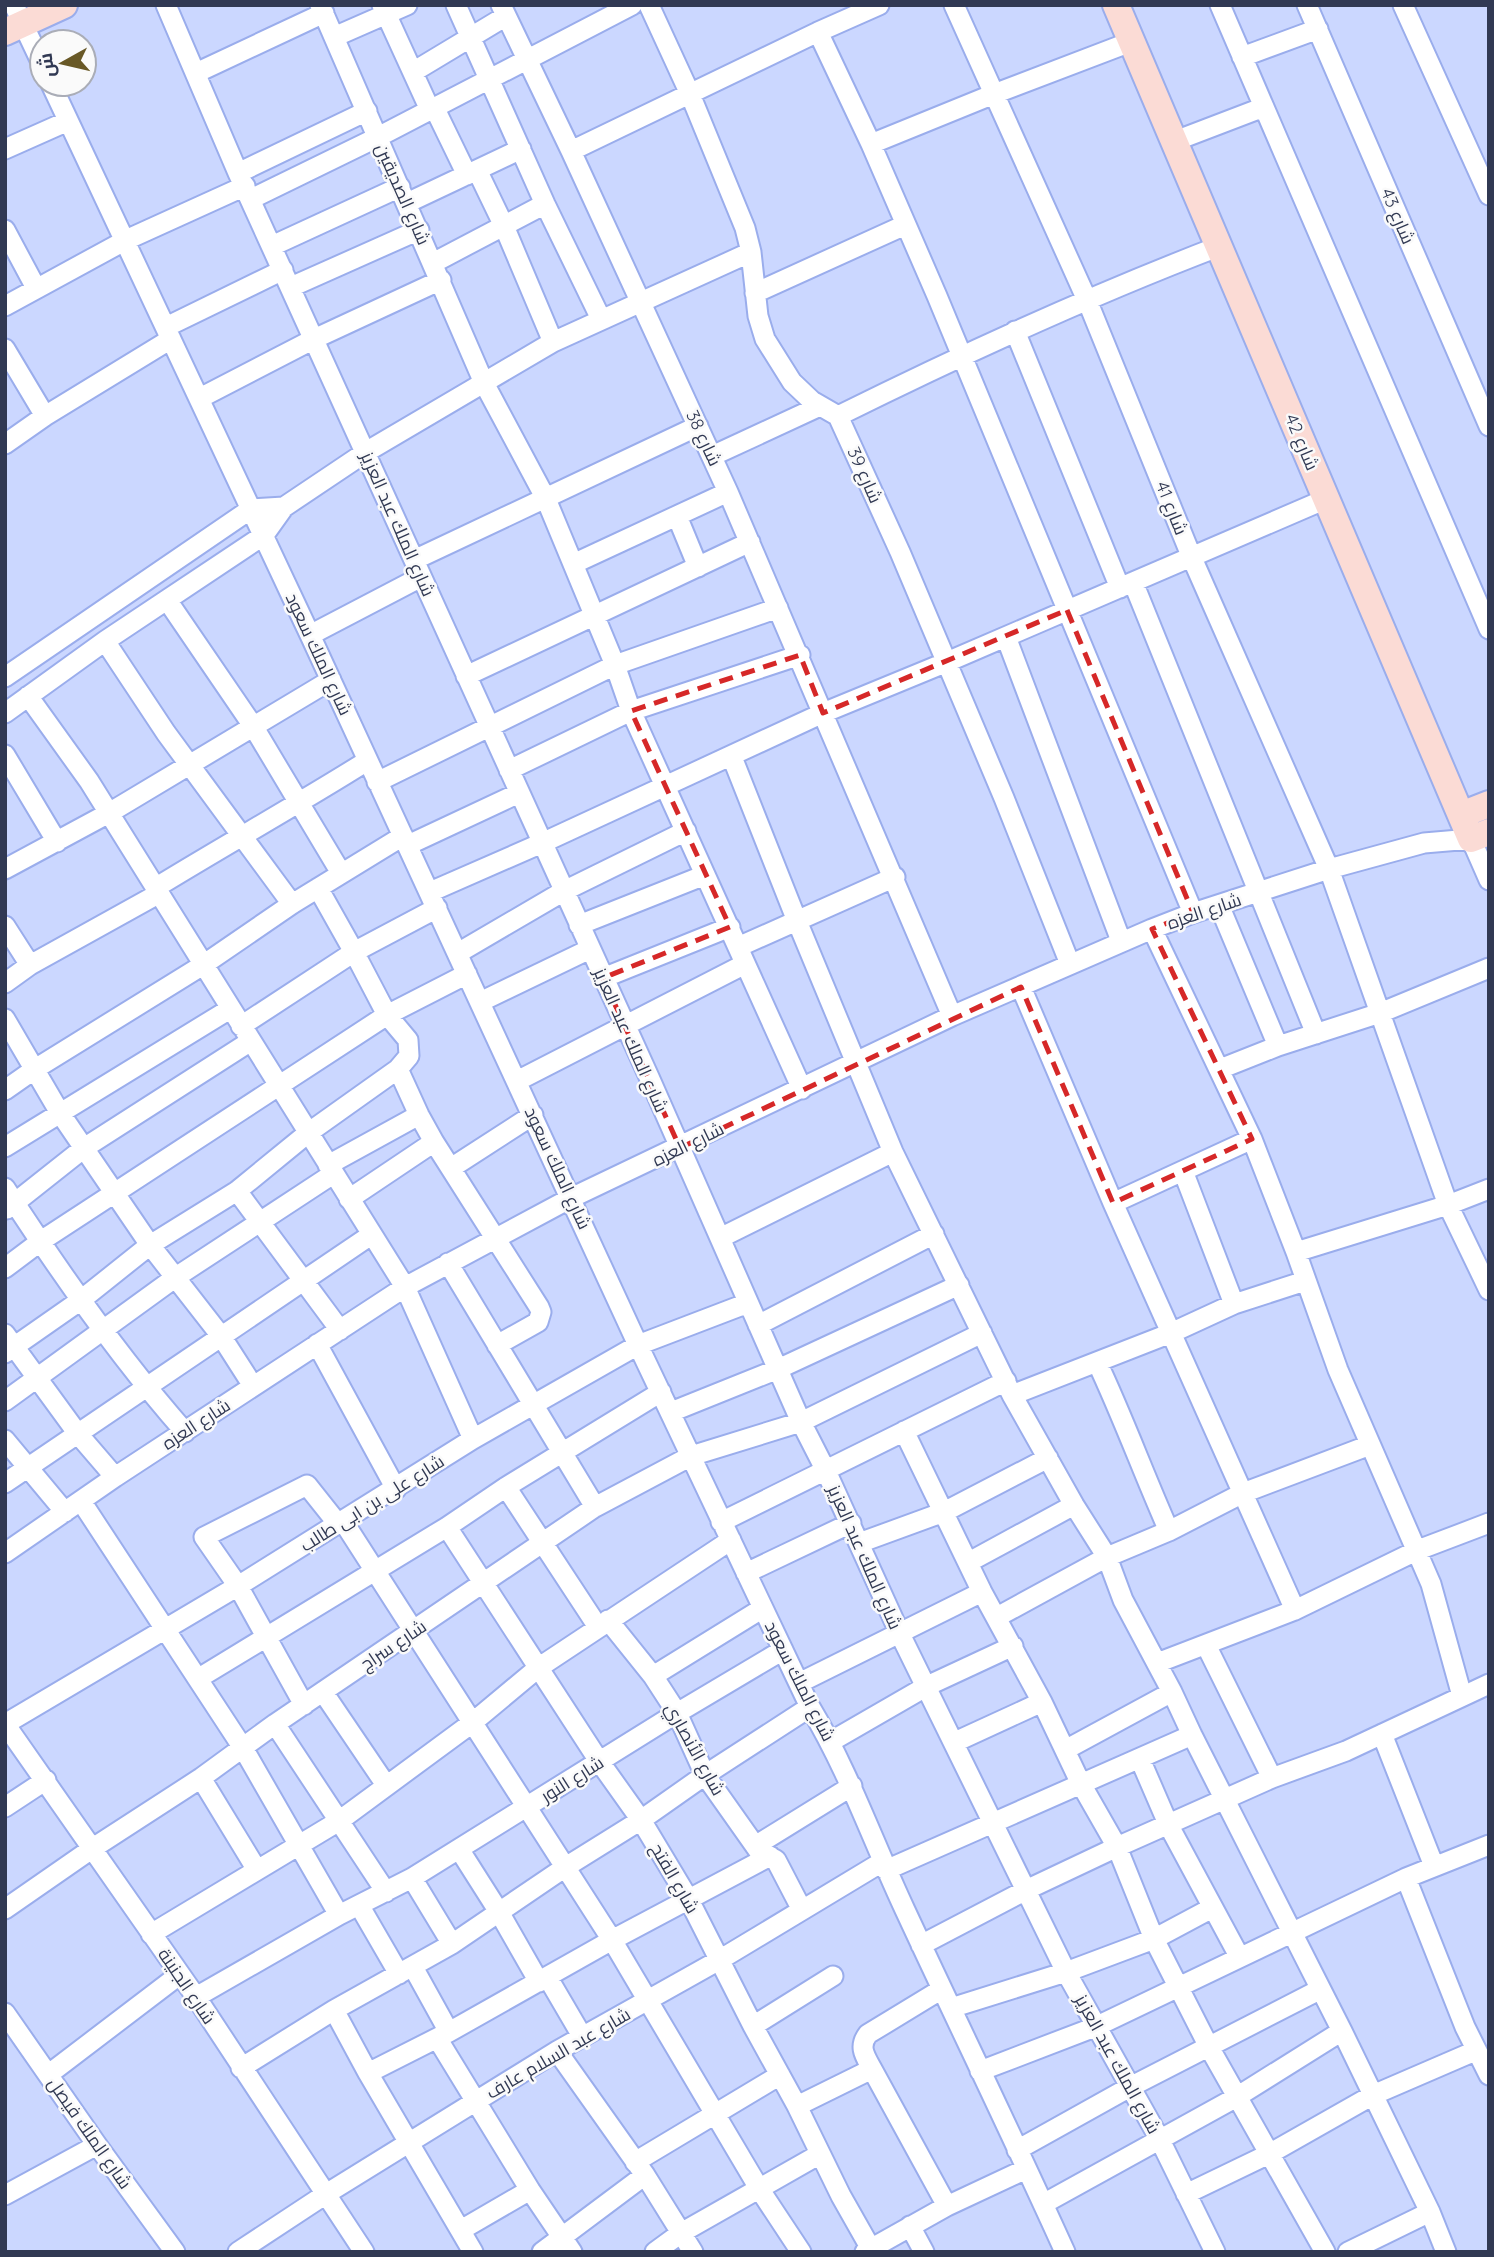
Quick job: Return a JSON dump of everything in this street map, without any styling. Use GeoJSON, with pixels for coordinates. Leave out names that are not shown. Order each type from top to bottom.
{"type":"FeatureCollection","features":[{"type":"Feature","properties":{"kind":"main road"},"geometry":{"type":"LineString","coordinates":[[14,21],[64,5]]}},
{"type":"Feature","properties":{"kind":"main road","name":"شارع 42"},"geometry":{"type":"LineString","coordinates":[[1116,5],[1326,499],[1474,829]]}},
{"type":"Feature","properties":{"kind":"main road","name":"شارع العزه"},"geometry":{"type":"LineString","coordinates":[[1474,829],[1489,803]]}},
{"type":"Feature","properties":{"kind":"street","name":"شارع الملك عبد العزيز"},"geometry":{"type":"LineString","coordinates":[[166,5],[244,186],[490,726],[801,1422],[1066,1972],[1159,2138],[1212,2251]]}},
{"type":"Feature","properties":{"kind":"street"},"geometry":{"type":"LineString","coordinates":[[334,37],[384,10],[407,5]]}},
{"type":"Feature","properties":{"kind":"street"},"geometry":{"type":"LineString","coordinates":[[456,5],[545,204],[601,319]]}},
{"type":"Feature","properties":{"kind":"street"},"geometry":{"type":"LineString","coordinates":[[5,306],[126,240],[244,186],[378,137],[632,5]]}},
{"type":"Feature","properties":{"kind":"street"},"geometry":{"type":"LineString","coordinates":[[649,5],[746,228],[758,316],[765,340],[792,383],[820,406],[838,416],[1015,331],[1220,246]]}},
{"type":"Feature","properties":{"kind":"street"},"geometry":{"type":"LineString","coordinates":[[571,151],[879,5]]}},
{"type":"Feature","properties":{"kind":"street","name":"شارع 41"},"geometry":{"type":"LineString","coordinates":[[954,5],[1087,300],[1192,558],[1329,869],[1448,1205],[1489,1290]]}},
{"type":"Feature","properties":{"kind":"street"},"geometry":{"type":"LineString","coordinates":[[1220,5],[1489,629]]}},
{"type":"Feature","properties":{"kind":"street","name":"شارع 43"},"geometry":{"type":"LineString","coordinates":[[1307,5],[1489,426]]}},
{"type":"Feature","properties":{"kind":"street"},"geometry":{"type":"LineString","coordinates":[[1404,5],[1489,195]]}},
{"type":"Feature","properties":{"kind":"street"},"geometry":{"type":"LineString","coordinates":[[197,73],[322,9]]}},
{"type":"Feature","properties":{"kind":"street","name":"شارع الصديقين"},"geometry":{"type":"LineString","coordinates":[[322,9],[484,383],[546,499],[615,665],[631,711],[802,1089]]}},
{"type":"Feature","properties":{"kind":"street"},"geometry":{"type":"LineString","coordinates":[[384,10],[432,108],[504,226],[553,342]]}},
{"type":"Feature","properties":{"kind":"street"},"geometry":{"type":"LineString","coordinates":[[413,72],[471,37],[504,11]]}},
{"type":"Feature","properties":{"kind":"street","name":"شارع 38"},"geometry":{"type":"LineString","coordinates":[[504,11],[712,456],[800,655],[952,1016]]}},
{"type":"Feature","properties":{"kind":"street"},"geometry":{"type":"LineString","coordinates":[[14,21],[28,42]]}},
{"type":"Feature","properties":{"kind":"street"},"geometry":{"type":"LineString","coordinates":[[1242,57],[1318,29]]}},
{"type":"Feature","properties":{"kind":"street"},"geometry":{"type":"LineString","coordinates":[[818,32],[871,144],[962,355],[1193,913]]}},
{"type":"Feature","properties":{"kind":"street"},"geometry":{"type":"LineString","coordinates":[[871,144],[1133,41]]}},
{"type":"Feature","properties":{"kind":"street","name":"شارع الملك سعود"},"geometry":{"type":"LineString","coordinates":[[57,98],[264,535],[721,1522],[810,1707],[852,1786],[884,1866],[1065,2252]]}},
{"type":"Feature","properties":{"kind":"street"},"geometry":{"type":"LineString","coordinates":[[1175,141],[1264,107]]}},
{"type":"Feature","properties":{"kind":"street"},"geometry":{"type":"LineString","coordinates":[[244,186],[367,111]]}},
{"type":"Feature","properties":{"kind":"street"},"geometry":{"type":"LineString","coordinates":[[5,149],[68,121]]}},
{"type":"Feature","properties":{"kind":"street"},"geometry":{"type":"LineString","coordinates":[[272,246],[472,172],[521,149]]}},
{"type":"Feature","properties":{"kind":"street"},"geometry":{"type":"LineString","coordinates":[[200,398],[437,272],[504,226],[545,204]]}},
{"type":"Feature","properties":{"kind":"street"},"geometry":{"type":"LineString","coordinates":[[755,293],[905,225]]}},
{"type":"Feature","properties":{"kind":"street"},"geometry":{"type":"LineString","coordinates":[[5,230],[36,288]]}},
{"type":"Feature","properties":{"kind":"street"},"geometry":{"type":"LineString","coordinates":[[5,444],[169,333],[287,279],[419,230]]}},
{"type":"Feature","properties":{"kind":"street"},"geometry":{"type":"LineString","coordinates":[[5,713],[105,641],[264,535],[284,507],[366,452],[553,342],[751,252]]}},
{"type":"Feature","properties":{"kind":"street"},"geometry":{"type":"LineString","coordinates":[[1015,331],[1260,892],[1316,1034]]}},
{"type":"Feature","properties":{"kind":"street"},"geometry":{"type":"LineString","coordinates":[[5,349],[45,416]]}},
{"type":"Feature","properties":{"kind":"street"},"geometry":{"type":"LineString","coordinates":[[712,456],[820,406]]}},
{"type":"Feature","properties":{"kind":"street","name":"شارع 39"},"geometry":{"type":"LineString","coordinates":[[838,416],[947,662],[1070,964]]}},
{"type":"Feature","properties":{"kind":"street"},"geometry":{"type":"LineString","coordinates":[[310,635],[418,569],[546,499],[698,426]]}},
{"type":"Feature","properties":{"kind":"street"},"geometry":{"type":"LineString","coordinates":[[573,564],[728,492]]}},
{"type":"Feature","properties":{"kind":"street"},"geometry":{"type":"LineString","coordinates":[[185,1432],[146,1387],[41,1241],[8,1201],[246,1034],[355,952],[433,900],[542,843],[823,713],[1326,499]]}},
{"type":"Feature","properties":{"kind":"street"},"geometry":{"type":"LineString","coordinates":[[8,668],[251,509],[284,507]]}},
{"type":"Feature","properties":{"kind":"street"},"geometry":{"type":"LineString","coordinates":[[677,516],[698,567]]}},
{"type":"Feature","properties":{"kind":"street"},"geometry":{"type":"LineString","coordinates":[[466,676],[750,542]]}},
{"type":"Feature","properties":{"kind":"street"},"geometry":{"type":"LineString","coordinates":[[167,600],[253,726],[341,873]]}},
{"type":"Feature","properties":{"kind":"street"},"geometry":{"type":"LineString","coordinates":[[377,782],[615,665],[778,608]]}},
{"type":"Feature","properties":{"kind":"street"},"geometry":{"type":"LineString","coordinates":[[1006,637],[1121,941]]}},
{"type":"Feature","properties":{"kind":"street"},"geometry":{"type":"LineString","coordinates":[[105,641],[166,733],[292,904]]}},
{"type":"Feature","properties":{"kind":"street"},"geometry":{"type":"LineString","coordinates":[[509,770],[631,711],[800,655]]}},
{"type":"Feature","properties":{"kind":"street"},"geometry":{"type":"LineString","coordinates":[[5,869],[109,813],[331,680]]}},
{"type":"Feature","properties":{"kind":"street"},"geometry":{"type":"LineString","coordinates":[[28,696],[109,813],[405,1287],[473,1439]]}},
{"type":"Feature","properties":{"kind":"street"},"geometry":{"type":"LineString","coordinates":[[5,755],[57,842]]}},
{"type":"Feature","properties":{"kind":"street"},"geometry":{"type":"LineString","coordinates":[[732,757],[893,1152],[1009,1388],[1074,1505],[1107,1557],[1124,1600],[1293,1931],[1430,2212],[1446,2252]]}},
{"type":"Feature","properties":{"kind":"street"},"geometry":{"type":"LineString","coordinates":[[5,983],[30,965],[156,891],[241,835],[299,804],[367,761]]}},
{"type":"Feature","properties":{"kind":"street"},"geometry":{"type":"LineString","coordinates":[[5,1090],[203,965],[341,873],[405,840],[519,793]]}},
{"type":"Feature","properties":{"kind":"street","name":"شارع العزه"},"geometry":{"type":"LineString","coordinates":[[5,1553],[115,1477],[405,1287],[571,1198],[680,1149],[952,1016],[1121,941],[1193,913],[1329,869],[1474,829]]}},
{"type":"Feature","properties":{"kind":"street","name":"شارع 42"},"geometry":{"type":"LineString","coordinates":[[1474,829],[1489,880]]}},
{"type":"Feature","properties":{"kind":"street"},"geometry":{"type":"LineString","coordinates":[[458,953],[564,891],[686,831]]}},
{"type":"Feature","properties":{"kind":"street"},"geometry":{"type":"LineString","coordinates":[[579,925],[705,875]]}},
{"type":"Feature","properties":{"kind":"street"},"geometry":{"type":"LineString","coordinates":[[517,1081],[625,1027],[797,921],[895,877]]}},
{"type":"Feature","properties":{"kind":"street"},"geometry":{"type":"LineString","coordinates":[[115,1477],[8,1344],[81,1300],[150,1245],[237,1191],[308,1133],[398,1069],[409,1056],[410,1044],[387,1014],[318,888]]}},
{"type":"Feature","properties":{"kind":"street"},"geometry":{"type":"LineString","coordinates":[[1219,905],[1279,1046]]}},
{"type":"Feature","properties":{"kind":"street"},"geometry":{"type":"LineString","coordinates":[[5,926],[30,965]]}},
{"type":"Feature","properties":{"kind":"street"},"geometry":{"type":"LineString","coordinates":[[603,978],[730,927]]}},
{"type":"Feature","properties":{"kind":"street"},"geometry":{"type":"LineString","coordinates":[[1152,929],[1252,1139],[1338,1370],[1418,1550],[1437,1600],[1462,1696]]}},
{"type":"Feature","properties":{"kind":"street"},"geometry":{"type":"LineString","coordinates":[[480,1002],[590,949]]}},
{"type":"Feature","properties":{"kind":"street"},"geometry":{"type":"LineString","coordinates":[[1220,1069],[1279,1046],[1380,1013],[1489,968]]}},
{"type":"Feature","properties":{"kind":"street"},"geometry":{"type":"LineString","coordinates":[[5,1268],[41,1241],[387,1014],[467,974]]}},
{"type":"Feature","properties":{"kind":"street"},"geometry":{"type":"LineString","coordinates":[[1021,987],[1113,1203],[1295,1610]]}},
{"type":"Feature","properties":{"kind":"street"},"geometry":{"type":"LineString","coordinates":[[5,1147],[229,1009]]}},
{"type":"Feature","properties":{"kind":"street"},"geometry":{"type":"LineString","coordinates":[[5,1019],[60,1113],[150,1245],[220,1336],[253,1386]]}},
{"type":"Feature","properties":{"kind":"street"},"geometry":{"type":"LineString","coordinates":[[398,1069],[434,1142],[541,1312],[540,1320],[535,1325],[497,1345]]}},
{"type":"Feature","properties":{"kind":"street"},"geometry":{"type":"LineString","coordinates":[[5,1401],[176,1277],[261,1223],[330,1169],[419,1115]]}},
{"type":"Feature","properties":{"kind":"street"},"geometry":{"type":"LineString","coordinates":[[451,1168],[533,1115]]}},
{"type":"Feature","properties":{"kind":"street"},"geometry":{"type":"LineString","coordinates":[[1113,1203],[1252,1139]]}},
{"type":"Feature","properties":{"kind":"street"},"geometry":{"type":"LineString","coordinates":[[349,1199],[434,1142]]}},
{"type":"Feature","properties":{"kind":"street"},"geometry":{"type":"LineString","coordinates":[[720,1238],[893,1152]]}},
{"type":"Feature","properties":{"kind":"street"},"geometry":{"type":"LineString","coordinates":[[1183,1171],[1234,1304]]}},
{"type":"Feature","properties":{"kind":"street"},"geometry":{"type":"LineString","coordinates":[[1296,1252],[1448,1205],[1489,1189]]}},
{"type":"Feature","properties":{"kind":"street"},"geometry":{"type":"LineString","coordinates":[[237,1191],[340,1329]]}},
{"type":"Feature","properties":{"kind":"street"},"geometry":{"type":"LineString","coordinates":[[758,1325],[934,1234]]}},
{"type":"Feature","properties":{"kind":"street"},"geometry":{"type":"LineString","coordinates":[[5,1483],[371,1235]]}},
{"type":"Feature","properties":{"kind":"street"},"geometry":{"type":"LineString","coordinates":[[447,1264],[595,1507]]}},
{"type":"Feature","properties":{"kind":"street"},"geometry":{"type":"LineString","coordinates":[[721,1522],[904,1432],[1009,1388],[1097,1362],[1171,1333],[1234,1304],[1305,1281]]}},
{"type":"Feature","properties":{"kind":"street"},"geometry":{"type":"LineString","coordinates":[[671,1412],[778,1369],[959,1285]]}},
{"type":"Feature","properties":{"kind":"street","name":"شارع على بن ابى طالب"},"geometry":{"type":"LineString","coordinates":[[5,1724],[238,1586],[473,1439],[638,1345],[748,1303]]}},
{"type":"Feature","properties":{"kind":"street","name":"شارع سراج"},"geometry":{"type":"LineString","coordinates":[[5,1909],[201,1778],[275,1724],[595,1507],[691,1456],[801,1422],[982,1333]]}},
{"type":"Feature","properties":{"kind":"street"},"geometry":{"type":"LineString","coordinates":[[317,1344],[396,1489]]}},
{"type":"Feature","properties":{"kind":"street"},"geometry":{"type":"LineString","coordinates":[[1097,1362],[1124,1419],[1169,1531]]}},
{"type":"Feature","properties":{"kind":"street"},"geometry":{"type":"LineString","coordinates":[[200,1678],[447,1527],[506,1487],[660,1392]]}},
{"type":"Feature","properties":{"kind":"street"},"geometry":{"type":"LineString","coordinates":[[904,1432],[982,1592],[1042,1702],[1081,1784],[1117,1847],[1154,1939],[1235,2098],[1325,2252]]}},
{"type":"Feature","properties":{"kind":"street"},"geometry":{"type":"LineString","coordinates":[[5,1440],[28,1469],[73,1506],[200,1678],[339,1915]]}},
{"type":"Feature","properties":{"kind":"street"},"geometry":{"type":"LineString","coordinates":[[997,1617],[1107,1557],[1169,1531],[1243,1493],[1370,1444]]}},
{"type":"Feature","properties":{"kind":"street"},"geometry":{"type":"LineString","coordinates":[[859,1543],[944,1511],[1048,1458]]}},
{"type":"Feature","properties":{"kind":"street"},"geometry":{"type":"LineString","coordinates":[[304,1705],[238,1586],[204,1537],[307,1485],[340,1522],[527,1808],[612,1940],[760,2190],[801,2252]]}},
{"type":"Feature","properties":{"kind":"street","name":"شارع الأنصاري"},"geometry":{"type":"LineString","coordinates":[[506,1487],[541,1543],[603,1624],[653,1676],[677,1713],[705,1775],[763,1851],[776,1860],[802,1910]]}},
{"type":"Feature","properties":{"kind":"street"},"geometry":{"type":"LineString","coordinates":[[968,1562],[1074,1505]]}},
{"type":"Feature","properties":{"kind":"street"},"geometry":{"type":"LineString","coordinates":[[746,1573],[851,1523]]}},
{"type":"Feature","properties":{"kind":"street"},"geometry":{"type":"LineString","coordinates":[[1157,1663],[1295,1610],[1418,1550],[1489,1523]]}},
{"type":"Feature","properties":{"kind":"street","name":"شارع الفتح"},"geometry":{"type":"LineString","coordinates":[[447,1527],[599,1762],[641,1820],[689,1900],[797,2106],[868,2250]]}},
{"type":"Feature","properties":{"kind":"street"},"geometry":{"type":"LineString","coordinates":[[151,1934],[339,1821],[472,1723],[538,1668],[731,1540]]}},
{"type":"Feature","properties":{"kind":"street"},"geometry":{"type":"LineString","coordinates":[[799,1683],[982,1592]]}},
{"type":"Feature","properties":{"kind":"street"},"geometry":{"type":"LineString","coordinates":[[653,1676],[763,1608]]}},
{"type":"Feature","properties":{"kind":"street"},"geometry":{"type":"LineString","coordinates":[[1206,1645],[1272,1778]]}},
{"type":"Feature","properties":{"kind":"street"},"geometry":{"type":"LineString","coordinates":[[830,1742],[927,1686],[1013,1646]]}},
{"type":"Feature","properties":{"kind":"street","name":"شارع النور"},"geometry":{"type":"LineString","coordinates":[[196,1997],[339,1915],[412,1878],[783,1650]]}},
{"type":"Feature","properties":{"kind":"street"},"geometry":{"type":"LineString","coordinates":[[921,1945],[1026,1890],[1117,1847],[1272,1778],[1346,1751],[1489,1684]]}},
{"type":"Feature","properties":{"kind":"street"},"geometry":{"type":"LineString","coordinates":[[323,1692],[386,1785]]}},
{"type":"Feature","properties":{"kind":"street"},"geometry":{"type":"LineString","coordinates":[[1065,1750],[1172,1692]]}},
{"type":"Feature","properties":{"kind":"street"},"geometry":{"type":"LineString","coordinates":[[955,1742],[1042,1702]]}},
{"type":"Feature","properties":{"kind":"street"},"geometry":{"type":"LineString","coordinates":[[241,2068],[334,2010],[452,1944],[810,1707]]}},
{"type":"Feature","properties":{"kind":"street","name":"شارع الجنينة"},"geometry":{"type":"LineString","coordinates":[[5,1724],[196,1997],[364,2252]]}},
{"type":"Feature","properties":{"kind":"street"},"geometry":{"type":"LineString","coordinates":[[275,1724],[386,1892]]}},
{"type":"Feature","properties":{"kind":"street"},"geometry":{"type":"LineString","coordinates":[[1382,1734],[1434,1866]]}},
{"type":"Feature","properties":{"kind":"street","name":"شارع عبد السلام عارف"},"geometry":{"type":"LineString","coordinates":[[238,2252],[326,2194],[557,2051],[802,1910],[884,1866],[1192,1735]]}},
{"type":"Feature","properties":{"kind":"street"},"geometry":{"type":"LineString","coordinates":[[1140,1759],[1168,1826],[1239,1956]]}},
{"type":"Feature","properties":{"kind":"street"},"geometry":{"type":"LineString","coordinates":[[201,1778],[257,1870]]}},
{"type":"Feature","properties":{"kind":"street"},"geometry":{"type":"LineString","coordinates":[[5,1807],[46,1780]]}},
{"type":"Feature","properties":{"kind":"street"},"geometry":{"type":"LineString","coordinates":[[368,2073],[443,2035],[689,1900],[763,1851],[852,1786]]}},
{"type":"Feature","properties":{"kind":"street"},"geometry":{"type":"LineString","coordinates":[[980,2071],[1095,2027],[1406,1878],[1489,1846]]}},
{"type":"Feature","properties":{"kind":"street"},"geometry":{"type":"LineString","coordinates":[[459,1849],[582,2036]]}},
{"type":"Feature","properties":{"kind":"street"},"geometry":{"type":"LineString","coordinates":[[412,1878],[452,1944]]}},
{"type":"Feature","properties":{"kind":"street"},"geometry":{"type":"LineString","coordinates":[[1406,1878],[1475,2051],[1489,2075]]}},
{"type":"Feature","properties":{"kind":"street"},"geometry":{"type":"LineString","coordinates":[[359,1905],[406,1970],[443,2035],[474,2102],[567,2245]]}},
{"type":"Feature","properties":{"kind":"street"},"geometry":{"type":"LineString","coordinates":[[951,2008],[1066,1972],[1154,1939],[1212,1908]]}},
{"type":"Feature","properties":{"kind":"street"},"geometry":{"type":"LineString","coordinates":[[48,2074],[179,1975]]}},
{"type":"Feature","properties":{"kind":"street"},"geometry":{"type":"LineString","coordinates":[[753,2026],[833,1976]]}},
{"type":"Feature","properties":{"kind":"street"},"geometry":{"type":"LineString","coordinates":[[942,1989],[868,2034],[864,2039],[862,2051],[947,2206]]}},
{"type":"Feature","properties":{"kind":"street"},"geometry":{"type":"LineString","coordinates":[[1017,2150],[1130,2087],[1320,1990]]}},
{"type":"Feature","properties":{"kind":"street"},"geometry":{"type":"LineString","coordinates":[[334,2010],[467,2245],[530,2190]]}},
{"type":"Feature","properties":{"kind":"street","name":"شارع الملك فيصل"},"geometry":{"type":"LineString","coordinates":[[5,2013],[175,2252]]}},
{"type":"Feature","properties":{"kind":"street"},"geometry":{"type":"LineString","coordinates":[[1043,2204],[1235,2098],[1342,2031]]}},
{"type":"Feature","properties":{"kind":"street"},"geometry":{"type":"LineString","coordinates":[[557,2051],[640,2169],[693,2252]]}},
{"type":"Feature","properties":{"kind":"street"},"geometry":{"type":"LineString","coordinates":[[1186,2194],[1269,2154],[1373,2095],[1475,2051]]}},
{"type":"Feature","properties":{"kind":"street"},"geometry":{"type":"LineString","coordinates":[[797,2106],[872,2069]]}},
{"type":"Feature","properties":{"kind":"street"},"geometry":{"type":"LineString","coordinates":[[542,2252],[567,2245],[640,2169],[715,2113],[780,2075]]}},
{"type":"Feature","properties":{"kind":"street"},"geometry":{"type":"LineString","coordinates":[[5,2195],[97,2145]]}},
{"type":"Feature","properties":{"kind":"street"},"geometry":{"type":"LineString","coordinates":[[654,2252],[820,2154]]}},
{"type":"Feature","properties":{"kind":"street"},"geometry":{"type":"LineString","coordinates":[[868,2250],[947,2206],[1026,2169]]}},
{"type":"Feature","properties":{"kind":"street"},"geometry":{"type":"LineString","coordinates":[[1348,2252],[1430,2212]]}},
{"type":"Feature","properties":{"kind":"street"},"geometry":{"type":"LineString","coordinates":[[910,2226],[924,2252]]}},
{"type":"Feature","properties":{"kind":"highlighted area"},"geometry":{"type":"Polygon","coordinates":[[[1067,610],[1193,913],[1152,929],[1252,1139],[1113,1203],[1021,987],[680,1148],[603,978],[730,927],[631,711],[800,655],[823,713],[1067,610]]]}}]}
